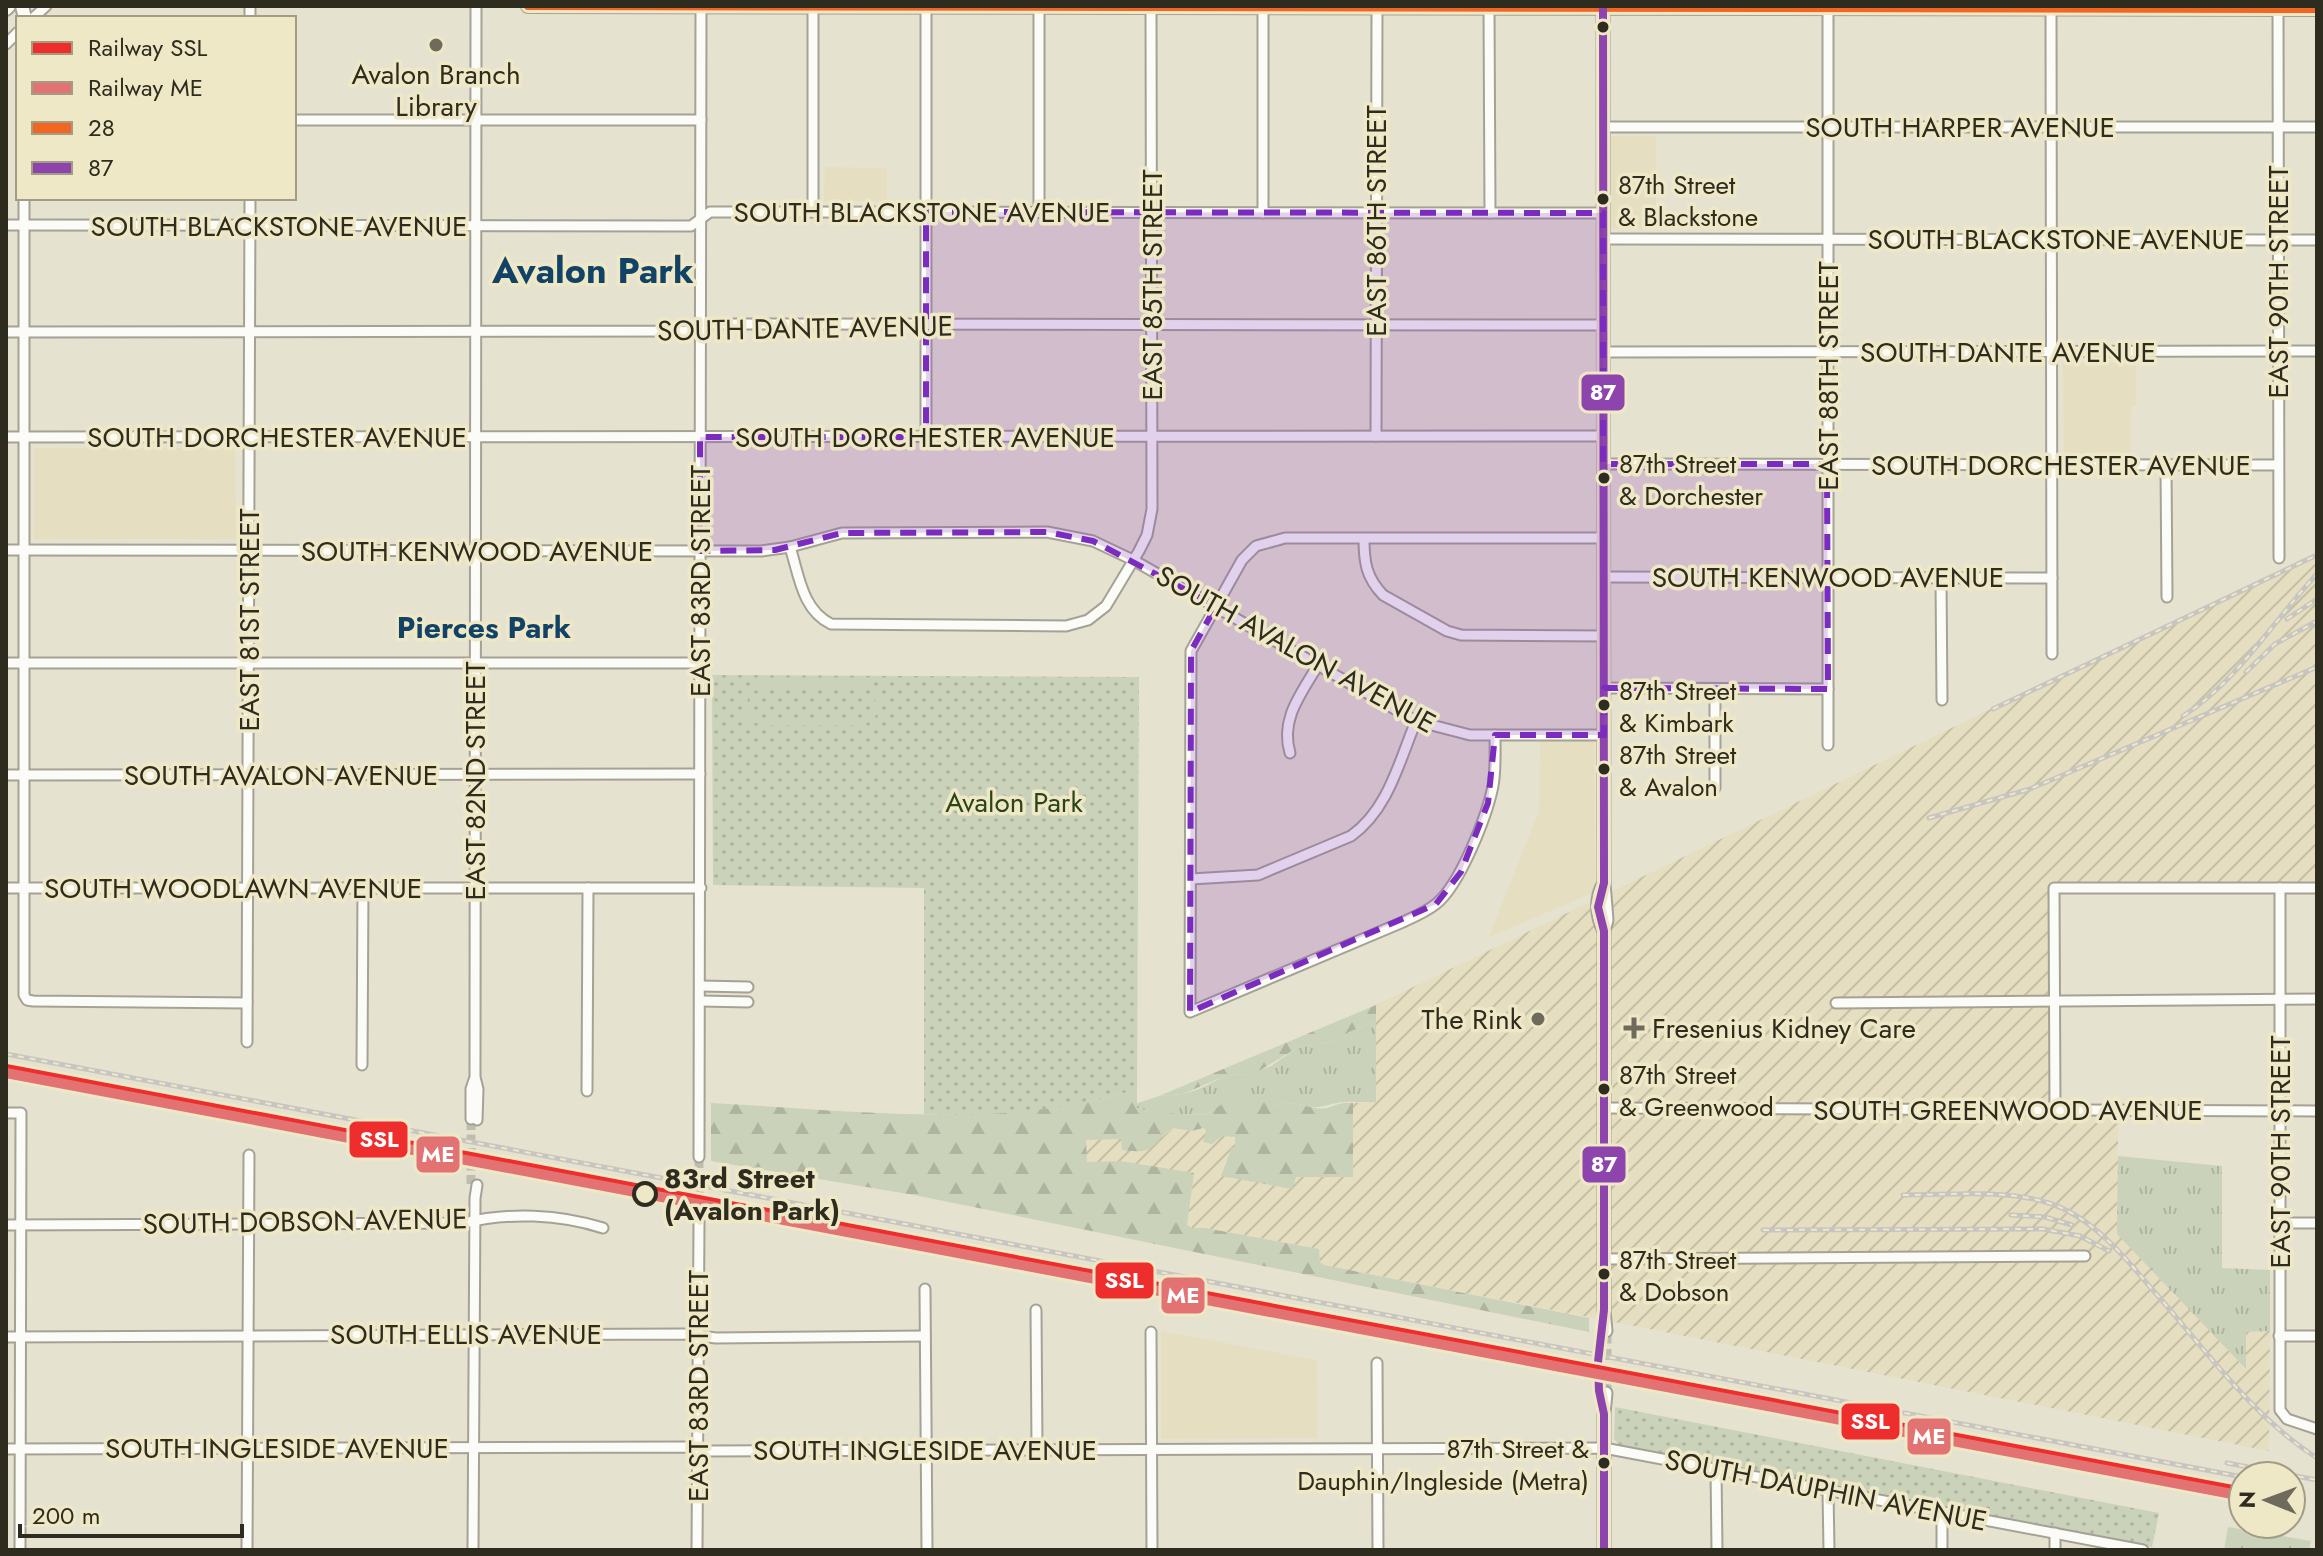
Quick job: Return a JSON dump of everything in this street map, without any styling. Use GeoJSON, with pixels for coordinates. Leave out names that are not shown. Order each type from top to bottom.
{"type":"FeatureCollection","features":[{"type":"Feature","properties":{"kind":"highway"},"geometry":{"type":"LineString","coordinates":[[528,6],[2317,9]]}},
{"type":"Feature","properties":{"kind":"main road"},"geometry":{"type":"LineString","coordinates":[[1603,6],[1604,883],[1598,891],[1598,920],[1604,931],[1603,1331]]}},
{"type":"Feature","properties":{"kind":"main road"},"geometry":{"type":"LineString","coordinates":[[1603,1393],[1599,1402],[1604,1414],[1604,1550]]}},
{"type":"Feature","properties":{"kind":"street","name":"EAST 82ND STREET"},"geometry":{"type":"LineString","coordinates":[[474,1120],[471,1089],[475,1077],[476,6]]}},
{"type":"Feature","properties":{"kind":"street","name":"EAST 85TH STREET"},"geometry":{"type":"LineString","coordinates":[[790,547],[807,604],[821,620],[840,626],[1077,624],[1106,606],[1147,535],[1152,509],[1151,6]]}},
{"type":"Feature","properties":{"kind":"street","name":"EAST 83RD STREET"},"geometry":{"type":"LineString","coordinates":[[699,1157],[701,7]]}},
{"type":"Feature","properties":{"kind":"street"},"geometry":{"type":"LineString","coordinates":[[813,7],[813,212]]}},
{"type":"Feature","properties":{"kind":"street"},"geometry":{"type":"LineString","coordinates":[[926,7],[926,437]]}},
{"type":"Feature","properties":{"kind":"street"},"geometry":{"type":"LineString","coordinates":[[1039,7],[1039,212]]}},
{"type":"Feature","properties":{"kind":"street"},"geometry":{"type":"LineString","coordinates":[[1263,7],[1263,213]]}},
{"type":"Feature","properties":{"kind":"street","name":"EAST 86TH STREET"},"geometry":{"type":"LineString","coordinates":[[1376,436],[1377,7]]}},
{"type":"Feature","properties":{"kind":"street"},"geometry":{"type":"LineString","coordinates":[[1489,7],[1490,213]]}},
{"type":"Feature","properties":{"kind":"street","name":"EAST 88TH STREET"},"geometry":{"type":"LineString","coordinates":[[1828,7],[1828,745]]}},
{"type":"Feature","properties":{"kind":"street"},"geometry":{"type":"LineString","coordinates":[[2051,7],[2052,654]]}},
{"type":"Feature","properties":{"kind":"street","name":"EAST 90TH STREET"},"geometry":{"type":"LineString","coordinates":[[2278,8],[2279,558]]}},
{"type":"Feature","properties":{"kind":"street"},"geometry":{"type":"LineString","coordinates":[[296,120],[701,120]]}},
{"type":"Feature","properties":{"kind":"street","name":"SOUTH HARPER AVENUE"},"geometry":{"type":"LineString","coordinates":[[1603,127],[2317,127]]}},
{"type":"Feature","properties":{"kind":"street"},"geometry":{"type":"LineString","coordinates":[[24,200],[22,991],[27,1000],[247,1003]]}},
{"type":"Feature","properties":{"kind":"street","name":"EAST 81ST STREET"},"geometry":{"type":"LineString","coordinates":[[247,1042],[250,200]]}},
{"type":"Feature","properties":{"kind":"street","name":"SOUTH BLACKSTONE AVENUE"},"geometry":{"type":"LineString","coordinates":[[6,225],[691,226],[710,212],[1603,213]]}},
{"type":"Feature","properties":{"kind":"street","name":"SOUTH BLACKSTONE AVENUE"},"geometry":{"type":"LineString","coordinates":[[1603,239],[2317,240]]}},
{"type":"Feature","properties":{"kind":"street","name":"SOUTH DANTE AVENUE"},"geometry":{"type":"LineString","coordinates":[[6,332],[691,331],[710,324],[1603,325]]}},
{"type":"Feature","properties":{"kind":"street","name":"SOUTH DANTE AVENUE"},"geometry":{"type":"LineString","coordinates":[[1603,352],[2317,351]]}},
{"type":"Feature","properties":{"kind":"street","name":"SOUTH DORCHESTER AVENUE"},"geometry":{"type":"LineString","coordinates":[[6,437],[1603,436]]}},
{"type":"Feature","properties":{"kind":"street","name":"SOUTH DORCHESTER AVENUE"},"geometry":{"type":"LineString","coordinates":[[1603,464],[2278,465]]}},
{"type":"Feature","properties":{"kind":"street"},"geometry":{"type":"LineString","coordinates":[[2166,466],[2167,597]]}},
{"type":"Feature","properties":{"kind":"street","name":"SOUTH KENWOOD AVENUE"},"geometry":{"type":"LineString","coordinates":[[6,550],[761,551],[842,533],[1047,532],[1093,541],[1133,560]]}},
{"type":"Feature","properties":{"kind":"street"},"geometry":{"type":"LineString","coordinates":[[1495,735],[1494,776],[1488,803],[1461,872],[1436,904],[1403,922],[1190,1012],[1191,651],[1242,560],[1256,546],[1285,538],[1604,538]]}},
{"type":"Feature","properties":{"kind":"street"},"geometry":{"type":"LineString","coordinates":[[1364,539],[1366,570],[1383,595],[1447,631],[1475,637],[1604,636]]}},
{"type":"Feature","properties":{"kind":"street","name":"SOUTH AVALON AVENUE"},"geometry":{"type":"LineString","coordinates":[[1133,560],[1416,721],[1454,733],[1604,735]]}},
{"type":"Feature","properties":{"kind":"street","name":"SOUTH KENWOOD AVENUE"},"geometry":{"type":"LineString","coordinates":[[1604,577],[2052,578]]}},
{"type":"Feature","properties":{"kind":"street"},"geometry":{"type":"LineString","coordinates":[[1941,579],[1942,700]]}},
{"type":"Feature","properties":{"kind":"street"},"geometry":{"type":"LineString","coordinates":[[6,663],[700,663]]}},
{"type":"Feature","properties":{"kind":"street"},"geometry":{"type":"LineString","coordinates":[[1290,753],[1286,733],[1290,714],[1318,665]]}},
{"type":"Feature","properties":{"kind":"street"},"geometry":{"type":"LineString","coordinates":[[1604,688],[1828,689]]}},
{"type":"Feature","properties":{"kind":"street"},"geometry":{"type":"LineString","coordinates":[[1715,689],[1715,788]]}},
{"type":"Feature","properties":{"kind":"street"},"geometry":{"type":"LineString","coordinates":[[1191,879],[1258,875],[1363,828],[1381,806],[1416,721]]}},
{"type":"Feature","properties":{"kind":"street","name":"SOUTH AVALON AVENUE"},"geometry":{"type":"LineString","coordinates":[[6,775],[700,774]]}},
{"type":"Feature","properties":{"kind":"street","name":"SOUTH WOODLAWN AVENUE"},"geometry":{"type":"LineString","coordinates":[[6,888],[701,888]]}},
{"type":"Feature","properties":{"kind":"street"},"geometry":{"type":"LineString","coordinates":[[362,1065],[363,888]]}},
{"type":"Feature","properties":{"kind":"street"},"geometry":{"type":"LineString","coordinates":[[587,1091],[588,888]]}},
{"type":"Feature","properties":{"kind":"street"},"geometry":{"type":"LineString","coordinates":[[2055,1110],[2054,888],[2317,888]]}},
{"type":"Feature","properties":{"kind":"street","name":"EAST 90TH STREET"},"geometry":{"type":"LineString","coordinates":[[2280,888],[2279,1336],[2282,1416],[2317,1429]]}},
{"type":"Feature","properties":{"kind":"street"},"geometry":{"type":"LineString","coordinates":[[701,986],[748,987]]}},
{"type":"Feature","properties":{"kind":"street"},"geometry":{"type":"LineString","coordinates":[[1836,1003],[2317,999]]}},
{"type":"Feature","properties":{"kind":"street"},"geometry":{"type":"LineString","coordinates":[[701,1001],[748,1002]]}},
{"type":"Feature","properties":{"kind":"street","name":"SOUTH GREENWOOD AVENUE"},"geometry":{"type":"LineString","coordinates":[[1604,1108],[2317,1111]]}},
{"type":"Feature","properties":{"kind":"street"},"geometry":{"type":"LineString","coordinates":[[6,1113],[21,1113],[20,1550]]}},
{"type":"Feature","properties":{"kind":"street"},"geometry":{"type":"LineString","coordinates":[[247,1550],[249,1155]]}},
{"type":"Feature","properties":{"kind":"street"},"geometry":{"type":"LineString","coordinates":[[473,1550],[474,1185]]}},
{"type":"Feature","properties":{"kind":"street","name":"SOUTH DOBSON AVENUE"},"geometry":{"type":"LineString","coordinates":[[6,1225],[464,1223],[486,1217],[554,1217],[574,1219],[603,1228]]}},
{"type":"Feature","properties":{"kind":"street","name":"EAST 83RD STREET"},"geometry":{"type":"LineString","coordinates":[[697,1550],[699,1222]]}},
{"type":"Feature","properties":{"kind":"street"},"geometry":{"type":"LineString","coordinates":[[2280,1223],[2317,1223]]}},
{"type":"Feature","properties":{"kind":"street"},"geometry":{"type":"LineString","coordinates":[[1604,1259],[2085,1256]]}},
{"type":"Feature","properties":{"kind":"street"},"geometry":{"type":"LineString","coordinates":[[925,1289],[927,1550]]}},
{"type":"Feature","properties":{"kind":"street"},"geometry":{"type":"LineString","coordinates":[[1036,1310],[1037,1450]]}},
{"type":"Feature","properties":{"kind":"street"},"geometry":{"type":"LineString","coordinates":[[1151,1332],[1152,1550]]}},
{"type":"Feature","properties":{"kind":"street","name":"SOUTH ELLIS AVENUE"},"geometry":{"type":"LineString","coordinates":[[6,1337],[474,1334],[925,1336]]}},
{"type":"Feature","properties":{"kind":"street"},"geometry":{"type":"LineString","coordinates":[[2279,1336],[2317,1336]]}},
{"type":"Feature","properties":{"kind":"street"},"geometry":{"type":"LineString","coordinates":[[1377,1363],[1378,1550]]}},
{"type":"Feature","properties":{"kind":"street","name":"SOUTH INGLESIDE AVENUE"},"geometry":{"type":"LineString","coordinates":[[6,1449],[473,1447],[711,1451],[1604,1448]]}},
{"type":"Feature","properties":{"kind":"street","name":"SOUTH DAUPHIN AVENUE"},"geometry":{"type":"LineString","coordinates":[[1604,1448],[2143,1550]]}},
{"type":"Feature","properties":{"kind":"street"},"geometry":{"type":"LineString","coordinates":[[1716,1470],[1717,1550]]}},
{"type":"Feature","properties":{"kind":"street"},"geometry":{"type":"LineString","coordinates":[[1828,1491],[1829,1550]]}},
{"type":"Feature","properties":{"kind":"street"},"geometry":{"type":"LineString","coordinates":[[1942,1512],[1942,1550]]}},
{"type":"Feature","properties":{"kind":"street"},"geometry":{"type":"LineString","coordinates":[[2055,1533],[2055,1550]]}},
{"type":"Feature","properties":{"kind":"highlighted area"},"geometry":{"type":"Polygon","coordinates":[[[926,212],[1603,213],[1603,464],[1827,464],[1828,689],[1604,688],[1604,735],[1495,735],[1488,803],[1461,872],[1436,904],[1190,1012],[1191,651],[1216,606],[1093,541],[1047,532],[842,533],[775,550],[700,551],[700,437],[926,437],[926,212]]]}},
{"type":"Feature","properties":{"kind":"shaded area"},"geometry":{"type":"Polygon","coordinates":[[[1611,136],[1656,136],[1656,228],[1611,228],[1611,136]]]}},
{"type":"Feature","properties":{"kind":"shaded area"},"geometry":{"type":"Polygon","coordinates":[[[825,167],[887,168],[887,201],[824,201],[825,167]]]}},
{"type":"Feature","properties":{"kind":"shaded area"},"geometry":{"type":"Polygon","coordinates":[[[2063,363],[2136,363],[2136,406],[2131,406],[2130,453],[2064,454],[2063,363]]]}},
{"type":"Feature","properties":{"kind":"shaded area"},"geometry":{"type":"Polygon","coordinates":[[[34,448],[235,448],[236,539],[34,539],[34,448]]]}},
{"type":"Feature","properties":{"kind":"shaded area"},"geometry":{"type":"Polygon","coordinates":[[[2317,552],[2317,882],[2055,885],[2059,1115],[2118,1117],[2118,1234],[2245,1368],[2246,1332],[2270,1331],[2269,1451],[1324,1265],[1320,1262],[1319,1249],[1187,1225],[1194,1174],[1086,1162],[1086,1140],[1162,1137],[1173,1128],[1192,1131],[1203,1128],[1212,1144],[1222,1136],[1234,1137],[1235,1147],[1231,1149],[1222,1169],[1296,1177],[1352,1176],[1353,1103],[1376,1102],[1376,1005],[2317,552]]]}},
{"type":"Feature","properties":{"kind":"shaded area"},"geometry":{"type":"Polygon","coordinates":[[[1594,736],[1595,892],[1489,937],[1539,811],[1540,737],[1594,736]]]}},
{"type":"Feature","properties":{"kind":"shaded area"},"geometry":{"type":"Polygon","coordinates":[[[1161,1331],[1317,1360],[1318,1438],[1161,1439],[1161,1331]]]}},
{"type":"Feature","properties":{"kind":"green space","name":"Avalon Park"},"geometry":{"type":"Polygon","coordinates":[[[712,675],[1139,677],[1137,1089],[1085,1102],[1032,1110],[924,1114],[924,888],[713,885],[712,675]]]}},
{"type":"Feature","properties":{"kind":"green space"},"geometry":{"type":"Polygon","coordinates":[[[758,682],[866,682],[877,690],[880,701],[876,716],[862,725],[760,725],[746,717],[741,704],[746,690],[758,682]],[[859,686],[762,687],[750,693],[746,705],[753,717],[766,721],[861,720],[873,713],[876,702],[869,689],[859,686]]]}},
{"type":"Feature","properties":{"kind":"green space"},"geometry":{"type":"Polygon","coordinates":[[[1376,1005],[1376,1021],[1336,1041],[1297,1048],[1254,1074],[1227,1075],[1183,1094],[1159,1096],[1376,1005]]]}},
{"type":"Feature","properties":{"kind":"green space"},"geometry":{"type":"Polygon","coordinates":[[[1376,1021],[1376,1102],[1343,1102],[1311,1107],[1240,1101],[1226,1103],[1207,1113],[1188,1115],[1153,1112],[1137,1108],[1135,1104],[1199,1089],[1227,1075],[1250,1074],[1271,1066],[1297,1048],[1336,1041],[1376,1021]]]}},
{"type":"Feature","properties":{"kind":"green space"},"geometry":{"type":"Polygon","coordinates":[[[1137,1089],[1137,1108],[1181,1114],[1206,1114],[1227,1102],[1241,1100],[1276,1106],[1295,1103],[1320,1108],[1353,1103],[1353,1177],[1296,1177],[1292,1189],[1221,1176],[1235,1146],[1235,1137],[1222,1136],[1212,1144],[1203,1142],[1206,1130],[1203,1128],[1192,1131],[1173,1128],[1143,1151],[1122,1150],[1121,1139],[1086,1140],[1087,1162],[1120,1161],[1194,1173],[1187,1225],[1192,1228],[1319,1249],[1320,1262],[1324,1265],[1589,1318],[1589,1332],[914,1195],[711,1161],[711,1103],[872,1113],[979,1114],[1085,1102],[1137,1089]]]}},
{"type":"Feature","properties":{"kind":"green space"},"geometry":{"type":"Polygon","coordinates":[[[2118,1156],[2222,1166],[2222,1268],[2270,1270],[2270,1331],[2246,1332],[2246,1369],[2117,1234],[2118,1156]]]}},
{"type":"Feature","properties":{"kind":"green space"},"geometry":{"type":"Polygon","coordinates":[[[1615,1407],[2159,1513],[2152,1547],[1619,1445],[1614,1439],[1615,1407]]]}},
{"type":"Feature","properties":{"kind":"green space"},"geometry":{"type":"Polygon","coordinates":[[[2227,1533],[2227,1540],[2311,1541],[2309,1550],[2224,1550],[2227,1533]]]}},
{"type":"Feature","properties":{"kind":"tunnel"},"geometry":{"type":"LineString","coordinates":[[471,1119],[471,1184]]}},
{"type":"Feature","properties":{"kind":"tunnel"},"geometry":{"type":"LineString","coordinates":[[699,1157],[699,1222]]}},
{"type":"Feature","properties":{"kind":"tunnel"},"geometry":{"type":"LineString","coordinates":[[1606,1331],[1606,1393]]}},
{"type":"Feature","properties":{"kind":"railway"},"geometry":{"type":"LineString","coordinates":[[1993,709],[2317,555]]}},
{"type":"Feature","properties":{"kind":"railway"},"geometry":{"type":"LineString","coordinates":[[2183,716],[2203,702],[2238,668],[2317,574]]}},
{"type":"Feature","properties":{"kind":"railway"},"geometry":{"type":"LineString","coordinates":[[2287,619],[2317,599]]}},
{"type":"Feature","properties":{"kind":"railway"},"geometry":{"type":"LineString","coordinates":[[2246,672],[2275,644],[2317,621]]}},
{"type":"Feature","properties":{"kind":"railway"},"geometry":{"type":"LineString","coordinates":[[1929,818],[2030,789],[2317,667]]}},
{"type":"Feature","properties":{"kind":"railway"},"geometry":{"type":"LineString","coordinates":[[6,1054],[2227,1474]]}},
{"type":"Feature","properties":{"kind":"railway"},"geometry":{"type":"LineString","coordinates":[[1903,1195],[2014,1196],[2065,1209],[2093,1227],[2118,1250],[2249,1401],[2317,1458]]}},
{"type":"Feature","properties":{"kind":"railway"},"geometry":{"type":"LineString","coordinates":[[2011,1215],[2045,1217],[2072,1225]]}},
{"type":"Feature","properties":{"kind":"railway"},"geometry":{"type":"LineString","coordinates":[[1763,1230],[2043,1229],[2080,1236],[2109,1251]]}},
{"type":"Feature","properties":{"kind":"railway"},"geometry":{"type":"LineString","coordinates":[[2307,1478],[2317,1480]]}},
{"type":"Feature","properties":{"kind":"rail line","name":"SSL"},"geometry":{"type":"LineString","coordinates":[[6,1069],[2227,1489]]}},
{"type":"Feature","properties":{"kind":"rail line","name":"ME"},"geometry":{"type":"LineString","coordinates":[[6,1073],[2227,1493]]}},
{"type":"Feature","properties":{"kind":"transit line","name":"28"},"geometry":{"type":"LineString","coordinates":[[528,6],[2317,9]]}},
{"type":"Feature","properties":{"kind":"transit line","name":"87"},"geometry":{"type":"LineString","coordinates":[[1603,6],[1604,883],[1598,907],[1604,931],[1604,1310],[1598,1362],[1604,1414],[1604,1550]]}},
{"type":"Feature","properties":{"kind":"place","name":"Avalon Branch Library"},"geometry":{"type":"Point","coordinates":[436,45]}},
{"type":"Feature","properties":{"kind":"place","name":"87th Street & Blackstone"},"geometry":{"type":"Point","coordinates":[1603,199]}},
{"type":"Feature","properties":{"kind":"place","name":"87th Street & Dorchester"},"geometry":{"type":"Point","coordinates":[1604,478]}},
{"type":"Feature","properties":{"kind":"place","name":"87th Street & Kimbark"},"geometry":{"type":"Point","coordinates":[1604,705]}},
{"type":"Feature","properties":{"kind":"place","name":"87th Street & Avalon"},"geometry":{"type":"Point","coordinates":[1604,769]}},
{"type":"Feature","properties":{"kind":"place","name":"The Rink"},"geometry":{"type":"Point","coordinates":[1538,1019]}},
{"type":"Feature","properties":{"kind":"place","name":"Fresenius Kidney Care"},"geometry":{"type":"Point","coordinates":[1634,1028]}},
{"type":"Feature","properties":{"kind":"place","name":"87th Street & Greenwood"},"geometry":{"type":"Point","coordinates":[1604,1089]}},
{"type":"Feature","properties":{"kind":"place","name":"83rd Street (Avalon Park)"},"geometry":{"type":"Point","coordinates":[645,1194]}},
{"type":"Feature","properties":{"kind":"place","name":"87th Street & Dobson"},"geometry":{"type":"Point","coordinates":[1604,1274]}},
{"type":"Feature","properties":{"kind":"place","name":"87th Street & Dauphin/Ingleside (Metra)"},"geometry":{"type":"Point","coordinates":[1604,1463]}},
{"type":"Feature","properties":{"kind":"district","name":"Avalon Park"},"geometry":{"type":"Point","coordinates":[593,270]}},
{"type":"Feature","properties":{"kind":"district","name":"Pierces Park"},"geometry":{"type":"Point","coordinates":[484,628]}}]}
